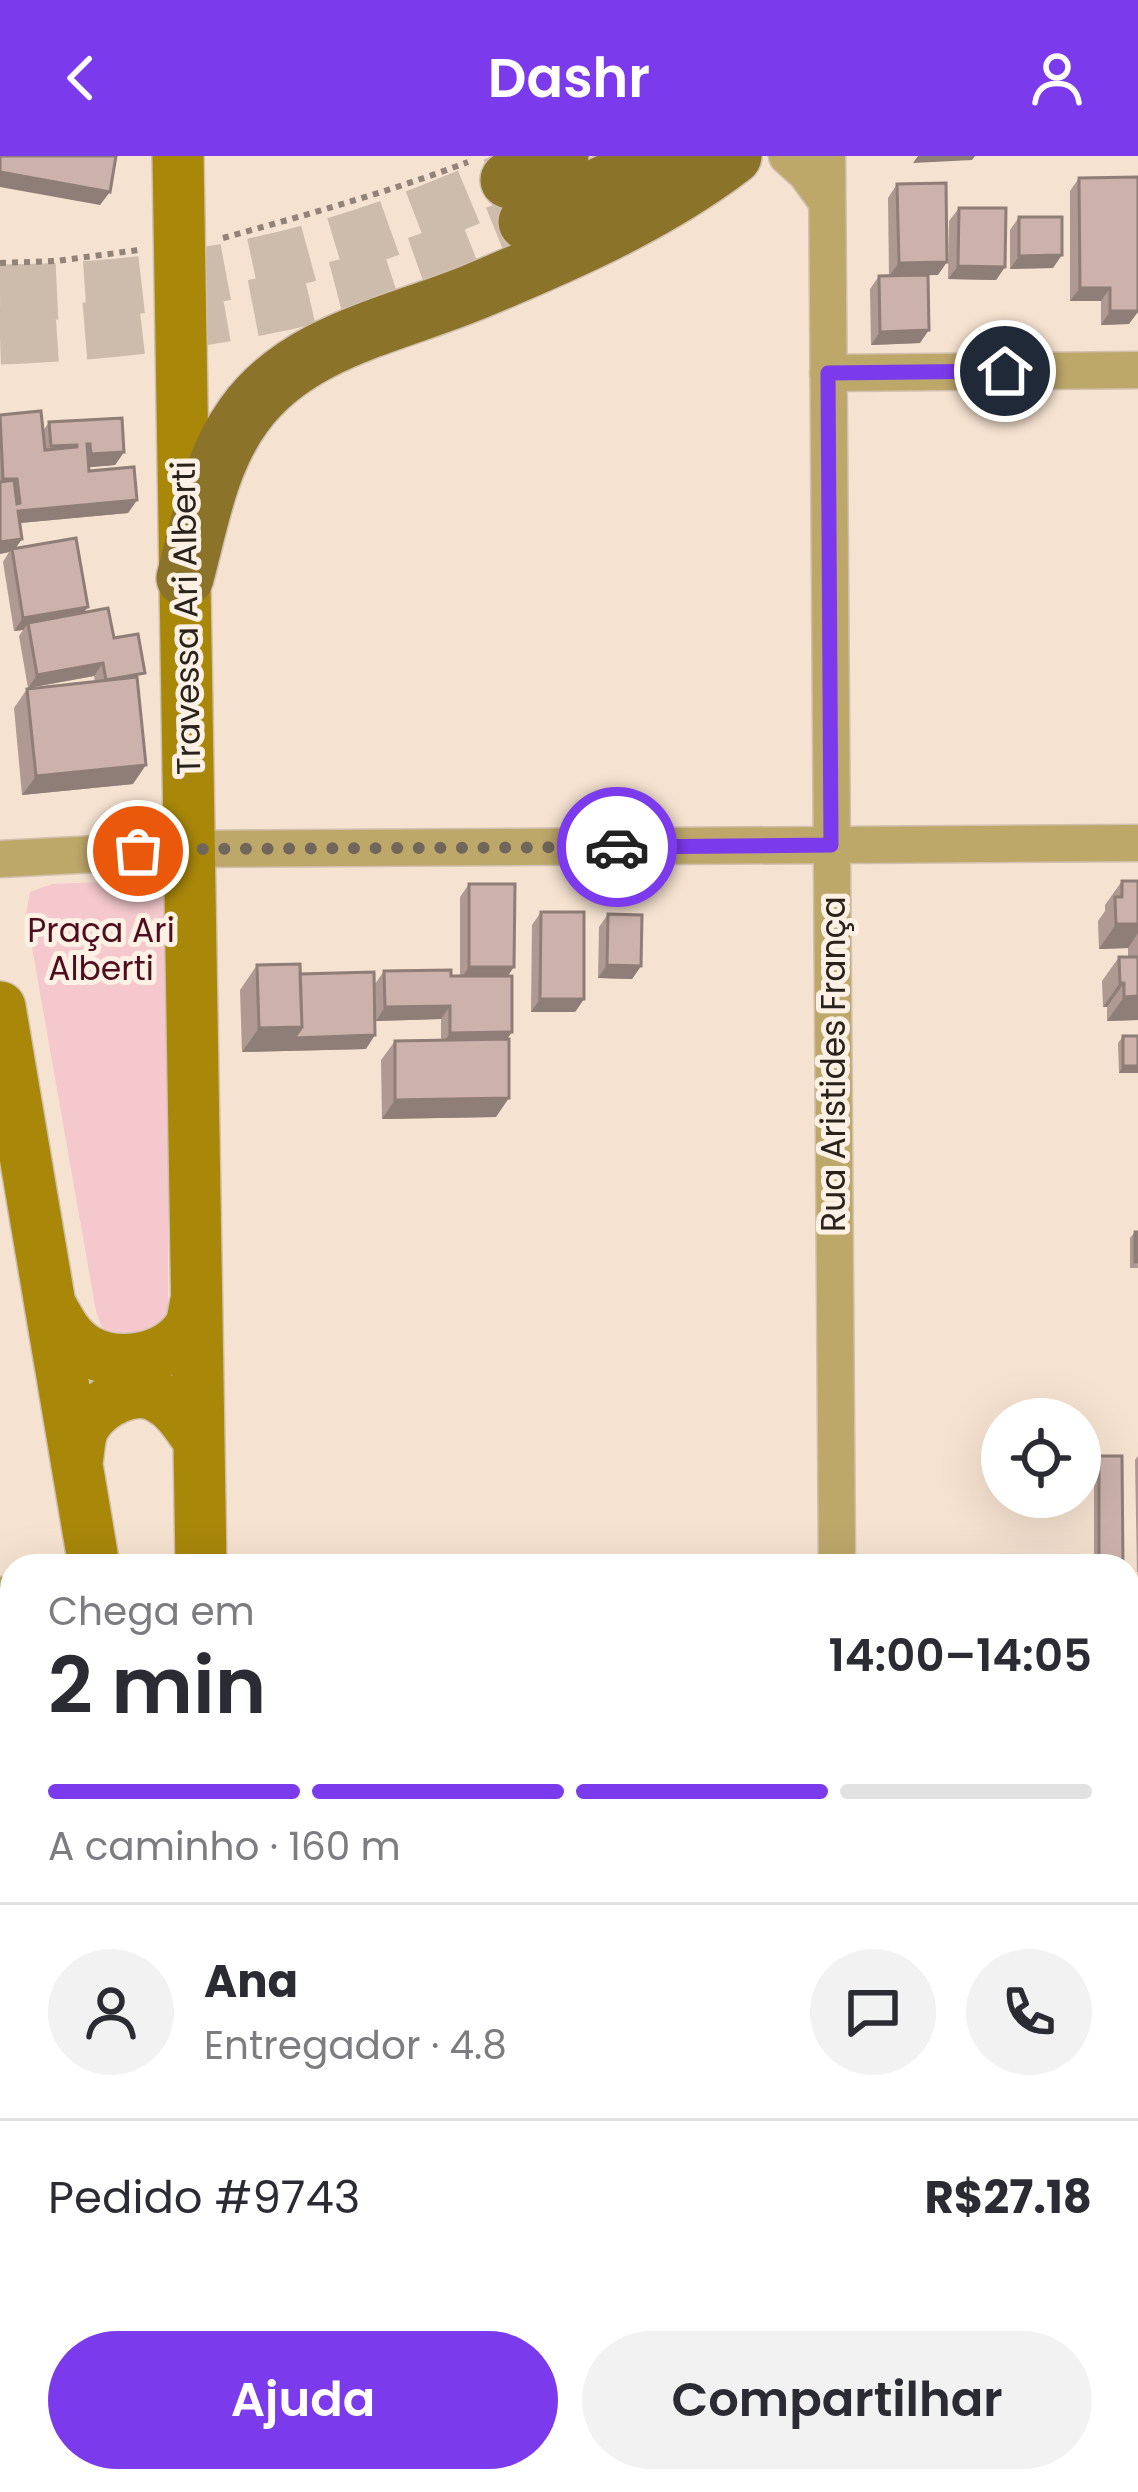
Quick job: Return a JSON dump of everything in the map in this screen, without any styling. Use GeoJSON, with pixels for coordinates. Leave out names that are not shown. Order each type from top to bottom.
{"type":"FeatureCollection","features":[{"type":"Feature","properties":{"kind":"main road","name":"Travessa Ari Alberti"},"geometry":{"type":"LineString","coordinates":[[178,156],[201,1554]]}},
{"type":"Feature","properties":{"kind":"main road"},"geometry":{"type":"LineString","coordinates":[[507,186],[560,156]]}},
{"type":"Feature","properties":{"kind":"main road"},"geometry":{"type":"LineString","coordinates":[[507,186],[662,156]]}},
{"type":"Feature","properties":{"kind":"main road"},"geometry":{"type":"LineString","coordinates":[[185,578],[221,451],[245,413],[277,378],[335,344],[472,293],[609,231],[733,156]]}},
{"type":"Feature","properties":{"kind":"main road"},"geometry":{"type":"LineString","coordinates":[[0,1007],[92,1554]]}},
{"type":"Feature","properties":{"kind":"main road"},"geometry":{"type":"LineString","coordinates":[[50,1306],[64,1331],[86,1350],[128,1359],[169,1347],[190,1327],[196,1301]]}},
{"type":"Feature","properties":{"kind":"main road"},"geometry":{"type":"LineString","coordinates":[[77,1463],[84,1427],[104,1405],[128,1393],[155,1394],[178,1411],[199,1441]]}},
{"type":"Feature","properties":{"kind":"street"},"geometry":{"type":"LineString","coordinates":[[787,156],[827,202]]}},
{"type":"Feature","properties":{"kind":"street","name":"Rua Aristides França"},"geometry":{"type":"LineString","coordinates":[[826,156],[837,1554]]}},
{"type":"Feature","properties":{"kind":"street"},"geometry":{"type":"LineString","coordinates":[[828,373],[1138,370]]}},
{"type":"Feature","properties":{"kind":"street"},"geometry":{"type":"LineString","coordinates":[[0,859],[190,849],[1138,843]]}},
{"type":"Feature","properties":{"kind":"path"},"geometry":{"type":"LineString","coordinates":[[0,263],[56,261],[179,245],[388,190],[507,186]]}},
{"type":"Feature","properties":{"kind":"green space","name":"Praça Ari Alberti"},"geometry":{"type":"Polygon","coordinates":[[[147,880],[161,888],[168,901],[167,1317],[157,1333],[108,1334],[96,1311],[26,913],[30,892],[52,884],[147,880]]]}},
{"type":"Feature","properties":{"kind":"building"},"geometry":{"type":"Polygon","coordinates":[[[0,156],[116,156],[110,192],[0,172],[0,156]]]}},
{"type":"Feature","properties":{"kind":"building"},"geometry":{"type":"Polygon","coordinates":[[[1138,177],[1138,311],[1110,311],[1110,288],[1080,288],[1079,178],[1138,177]]]}},
{"type":"Feature","properties":{"kind":"building"},"geometry":{"type":"Polygon","coordinates":[[[946,183],[947,262],[899,263],[897,184],[946,183]]]}},
{"type":"Feature","properties":{"kind":"building"},"geometry":{"type":"Polygon","coordinates":[[[959,208],[1006,208],[1005,267],[958,266],[959,208]]]}},
{"type":"Feature","properties":{"kind":"building"},"geometry":{"type":"Polygon","coordinates":[[[1019,217],[1062,217],[1062,255],[1019,256],[1019,217]]]}},
{"type":"Feature","properties":{"kind":"building"},"geometry":{"type":"Polygon","coordinates":[[[928,275],[929,330],[880,332],[879,276],[928,275]]]}},
{"type":"Feature","properties":{"kind":"building"},"geometry":{"type":"Polygon","coordinates":[[[41,411],[45,450],[77,447],[51,446],[49,422],[122,418],[124,452],[91,454],[87,444],[89,471],[134,467],[137,500],[18,511],[22,539],[0,542],[0,482],[14,480],[20,503],[17,479],[3,479],[0,415],[41,411]]]}},
{"type":"Feature","properties":{"kind":"building"},"geometry":{"type":"Polygon","coordinates":[[[76,538],[88,607],[23,618],[12,549],[76,538]]]}},
{"type":"Feature","properties":{"kind":"building"},"geometry":{"type":"Polygon","coordinates":[[[108,608],[114,638],[138,634],[145,673],[106,680],[103,663],[37,675],[28,623],[108,608]]]}},
{"type":"Feature","properties":{"kind":"building"},"geometry":{"type":"Polygon","coordinates":[[[137,677],[146,765],[36,776],[27,689],[137,677]]]}},
{"type":"Feature","properties":{"kind":"building"},"geometry":{"type":"Polygon","coordinates":[[[1122,881],[1138,881],[1138,924],[1116,924],[1115,897],[1122,897],[1122,881]]]}},
{"type":"Feature","properties":{"kind":"building"},"geometry":{"type":"Polygon","coordinates":[[[469,884],[515,884],[514,967],[469,967],[469,884]]]}},
{"type":"Feature","properties":{"kind":"building"},"geometry":{"type":"Polygon","coordinates":[[[541,912],[584,912],[584,999],[540,999],[541,912]]]}},
{"type":"Feature","properties":{"kind":"building"},"geometry":{"type":"Polygon","coordinates":[[[608,914],[642,915],[641,966],[607,965],[608,914]]]}},
{"type":"Feature","properties":{"kind":"building"},"geometry":{"type":"Polygon","coordinates":[[[1119,957],[1138,957],[1138,996],[1124,997],[1119,957]]]}},
{"type":"Feature","properties":{"kind":"building"},"geometry":{"type":"Polygon","coordinates":[[[300,964],[302,1027],[259,1028],[257,965],[300,964]]]}},
{"type":"Feature","properties":{"kind":"building"},"geometry":{"type":"Polygon","coordinates":[[[451,970],[451,976],[512,976],[512,1032],[450,1033],[450,1006],[385,1007],[384,971],[451,970]]]}},
{"type":"Feature","properties":{"kind":"building"},"geometry":{"type":"Polygon","coordinates":[[[374,972],[375,1035],[294,1038],[302,1027],[300,974],[374,972]]]}},
{"type":"Feature","properties":{"kind":"building"},"geometry":{"type":"Polygon","coordinates":[[[1123,1036],[1138,1036],[1138,1066],[1123,1066],[1123,1036]]]}},
{"type":"Feature","properties":{"kind":"building"},"geometry":{"type":"Polygon","coordinates":[[[509,1039],[509,1098],[395,1100],[395,1041],[509,1039]]]}},
{"type":"Feature","properties":{"kind":"building"},"geometry":{"type":"Polygon","coordinates":[[[1101,1456],[1122,1456],[1123,1554],[1099,1554],[1101,1456]]]}},
{"type":"Feature","properties":{"kind":"tunnel"},"geometry":{"type":"LineString","coordinates":[[0,293],[128,286],[254,266],[381,231],[509,180]]}},
{"type":"Feature","properties":{"kind":"tunnel"},"geometry":{"type":"LineString","coordinates":[[0,336],[134,326],[267,305],[398,272],[527,222]]}},
{"type":"Feature","properties":{"kind":"way so far"},"geometry":{"type":"LineString","coordinates":[[138,851],[617,847]]}},
{"type":"Feature","properties":{"kind":"route"},"geometry":{"type":"LineString","coordinates":[[617,847],[831,845],[828,373],[1005,371]]}}]}
